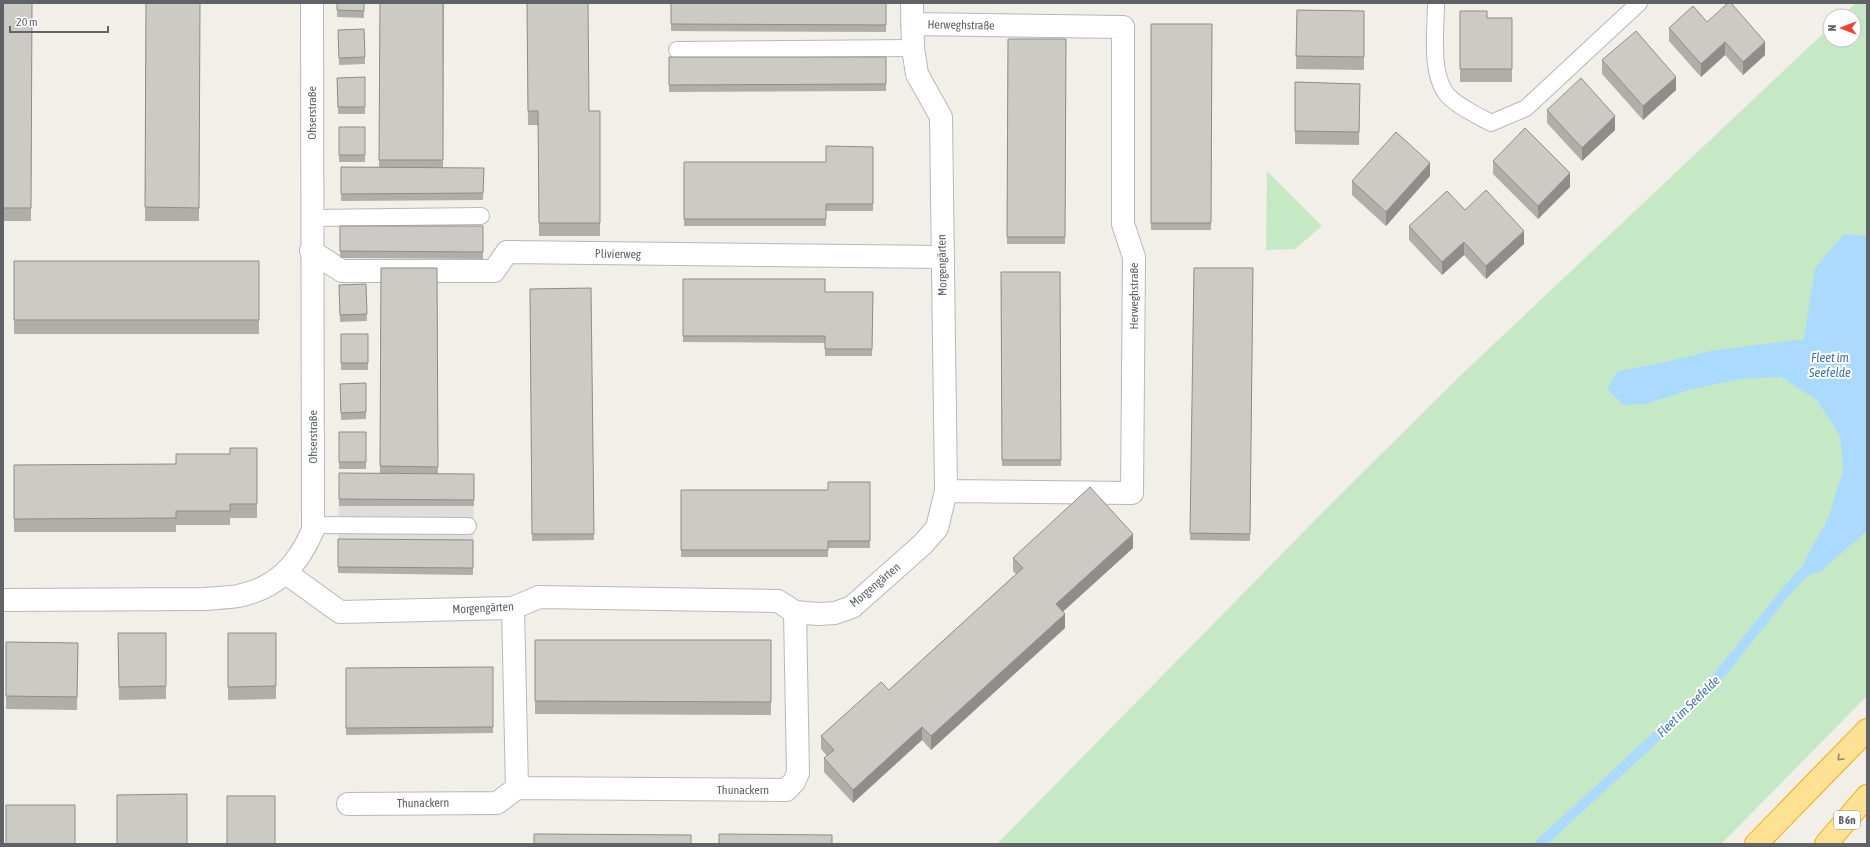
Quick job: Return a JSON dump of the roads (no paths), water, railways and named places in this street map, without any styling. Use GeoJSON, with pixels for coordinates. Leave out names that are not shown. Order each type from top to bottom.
{"type":"FeatureCollection","features":[{"type":"Feature","properties":{"kind":"highway"},"geometry":{"type":"LineString","coordinates":[[1756,844],[1867,730]]}},
{"type":"Feature","properties":{"kind":"highway","name":"B 6n"},"geometry":{"type":"LineString","coordinates":[[1826,844],[1867,796]]}},
{"type":"Feature","properties":{"kind":"street","name":"Ohserstraße"},"geometry":{"type":"LineString","coordinates":[[3,600],[204,599],[237,596],[254,592],[286,574],[305,549],[313,530],[311,251],[312,3]]}},
{"type":"Feature","properties":{"kind":"street","name":"Morgengärten"},"geometry":{"type":"LineString","coordinates":[[286,574],[340,612],[513,608],[539,597],[778,601],[795,612],[818,614],[835,613],[852,607],[923,544],[937,528],[946,491],[941,117],[917,74],[913,48],[912,14]]}},
{"type":"Feature","properties":{"kind":"street","name":"Herweghstraße"},"geometry":{"type":"LineString","coordinates":[[912,14],[1122,27],[1123,224],[1134,257],[1132,493],[946,491]]}},
{"type":"Feature","properties":{"kind":"street","name":"Plivierweg"},"geometry":{"type":"LineString","coordinates":[[311,251],[342,271],[494,272],[507,252],[942,257]]}},
{"type":"Feature","properties":{"kind":"street"},"geometry":{"type":"LineString","coordinates":[[513,608],[517,788]]}},
{"type":"Feature","properties":{"kind":"street","name":"Thunackern"},"geometry":{"type":"LineString","coordinates":[[348,804],[497,802],[517,788],[786,790],[794,782],[798,773],[795,612]]}},
{"type":"Feature","properties":{"kind":"lane"},"geometry":{"type":"LineString","coordinates":[[1436,3],[1436,72],[1445,92],[1462,107],[1491,123],[1526,108],[1639,3]]}},
{"type":"Feature","properties":{"kind":"lane"},"geometry":{"type":"LineString","coordinates":[[677,50],[913,48]]}},
{"type":"Feature","properties":{"kind":"lane"},"geometry":{"type":"LineString","coordinates":[[312,218],[481,216]]}},
{"type":"Feature","properties":{"kind":"lane"},"geometry":{"type":"LineString","coordinates":[[313,525],[468,526]]}},
{"type":"Feature","properties":{"kind":"water","name":"Fleet im Seefelde"},"geometry":{"type":"Polygon","coordinates":[[[1844,234],[1867,236],[1867,531],[1821,571],[1796,581],[1808,554],[1829,517],[1843,470],[1840,436],[1817,400],[1781,377],[1739,379],[1689,390],[1646,404],[1623,405],[1607,389],[1618,371],[1662,363],[1710,351],[1804,339],[1815,268],[1844,234]]]}},
{"type":"Feature","properties":{"kind":"waterway","name":"Fleet im Seefelde"},"geometry":{"type":"LineString","coordinates":[[1540,844],[1709,688],[1788,589],[1804,572]]}}]}
